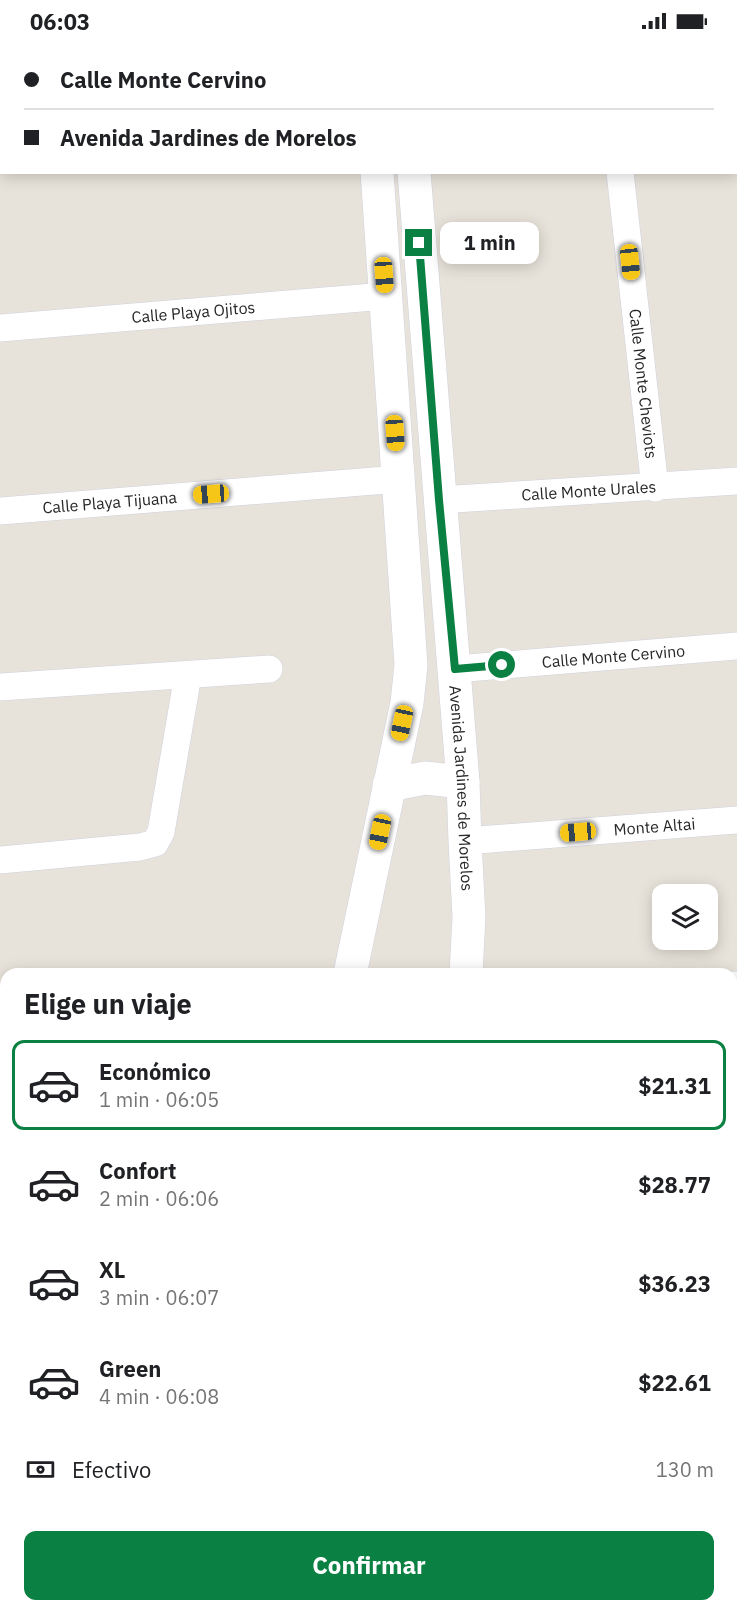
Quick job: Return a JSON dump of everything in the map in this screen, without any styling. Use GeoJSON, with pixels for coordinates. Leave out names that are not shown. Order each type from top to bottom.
{"type":"FeatureCollection","features":[{"type":"Feature","properties":{"kind":"main road"},"geometry":{"type":"LineString","coordinates":[[348,965],[407,702],[411,665],[377,174]]}},
{"type":"Feature","properties":{"kind":"main road","name":"Avenida Jardines de Morelos"},"geometry":{"type":"LineString","coordinates":[[414,174],[463,782],[470,917],[466,968]]}},
{"type":"Feature","properties":{"kind":"main road"},"geometry":{"type":"LineString","coordinates":[[389,785],[425,778],[463,782]]}},
{"type":"Feature","properties":{"kind":"street","name":"Calle Monte Cheviots"},"geometry":{"type":"LineString","coordinates":[[620,174],[655,488]]}},
{"type":"Feature","properties":{"kind":"street","name":"Calle Playa Ojitos"},"geometry":{"type":"LineString","coordinates":[[0,328],[385,296]]}},
{"type":"Feature","properties":{"kind":"street","name":"Calle Playa Tijuana"},"geometry":{"type":"LineString","coordinates":[[0,511],[399,479]]}},
{"type":"Feature","properties":{"kind":"street","name":"Calle Monte Urales"},"geometry":{"type":"LineString","coordinates":[[439,500],[737,481]]}},
{"type":"Feature","properties":{"kind":"street","name":"Calle Monte Cervino"},"geometry":{"type":"LineString","coordinates":[[455,669],[737,646]]}},
{"type":"Feature","properties":{"kind":"street"},"geometry":{"type":"LineString","coordinates":[[0,687],[269,669]]}},
{"type":"Feature","properties":{"kind":"street"},"geometry":{"type":"LineString","coordinates":[[0,860],[140,847],[155,843],[161,832],[188,675]]}},
{"type":"Feature","properties":{"kind":"street","name":"Monte Altai"},"geometry":{"type":"LineString","coordinates":[[465,841],[737,820]]}},
{"type":"Feature","properties":{"kind":"route"},"geometry":{"type":"LineString","coordinates":[[419,243],[455,669],[502,665]]}}]}
